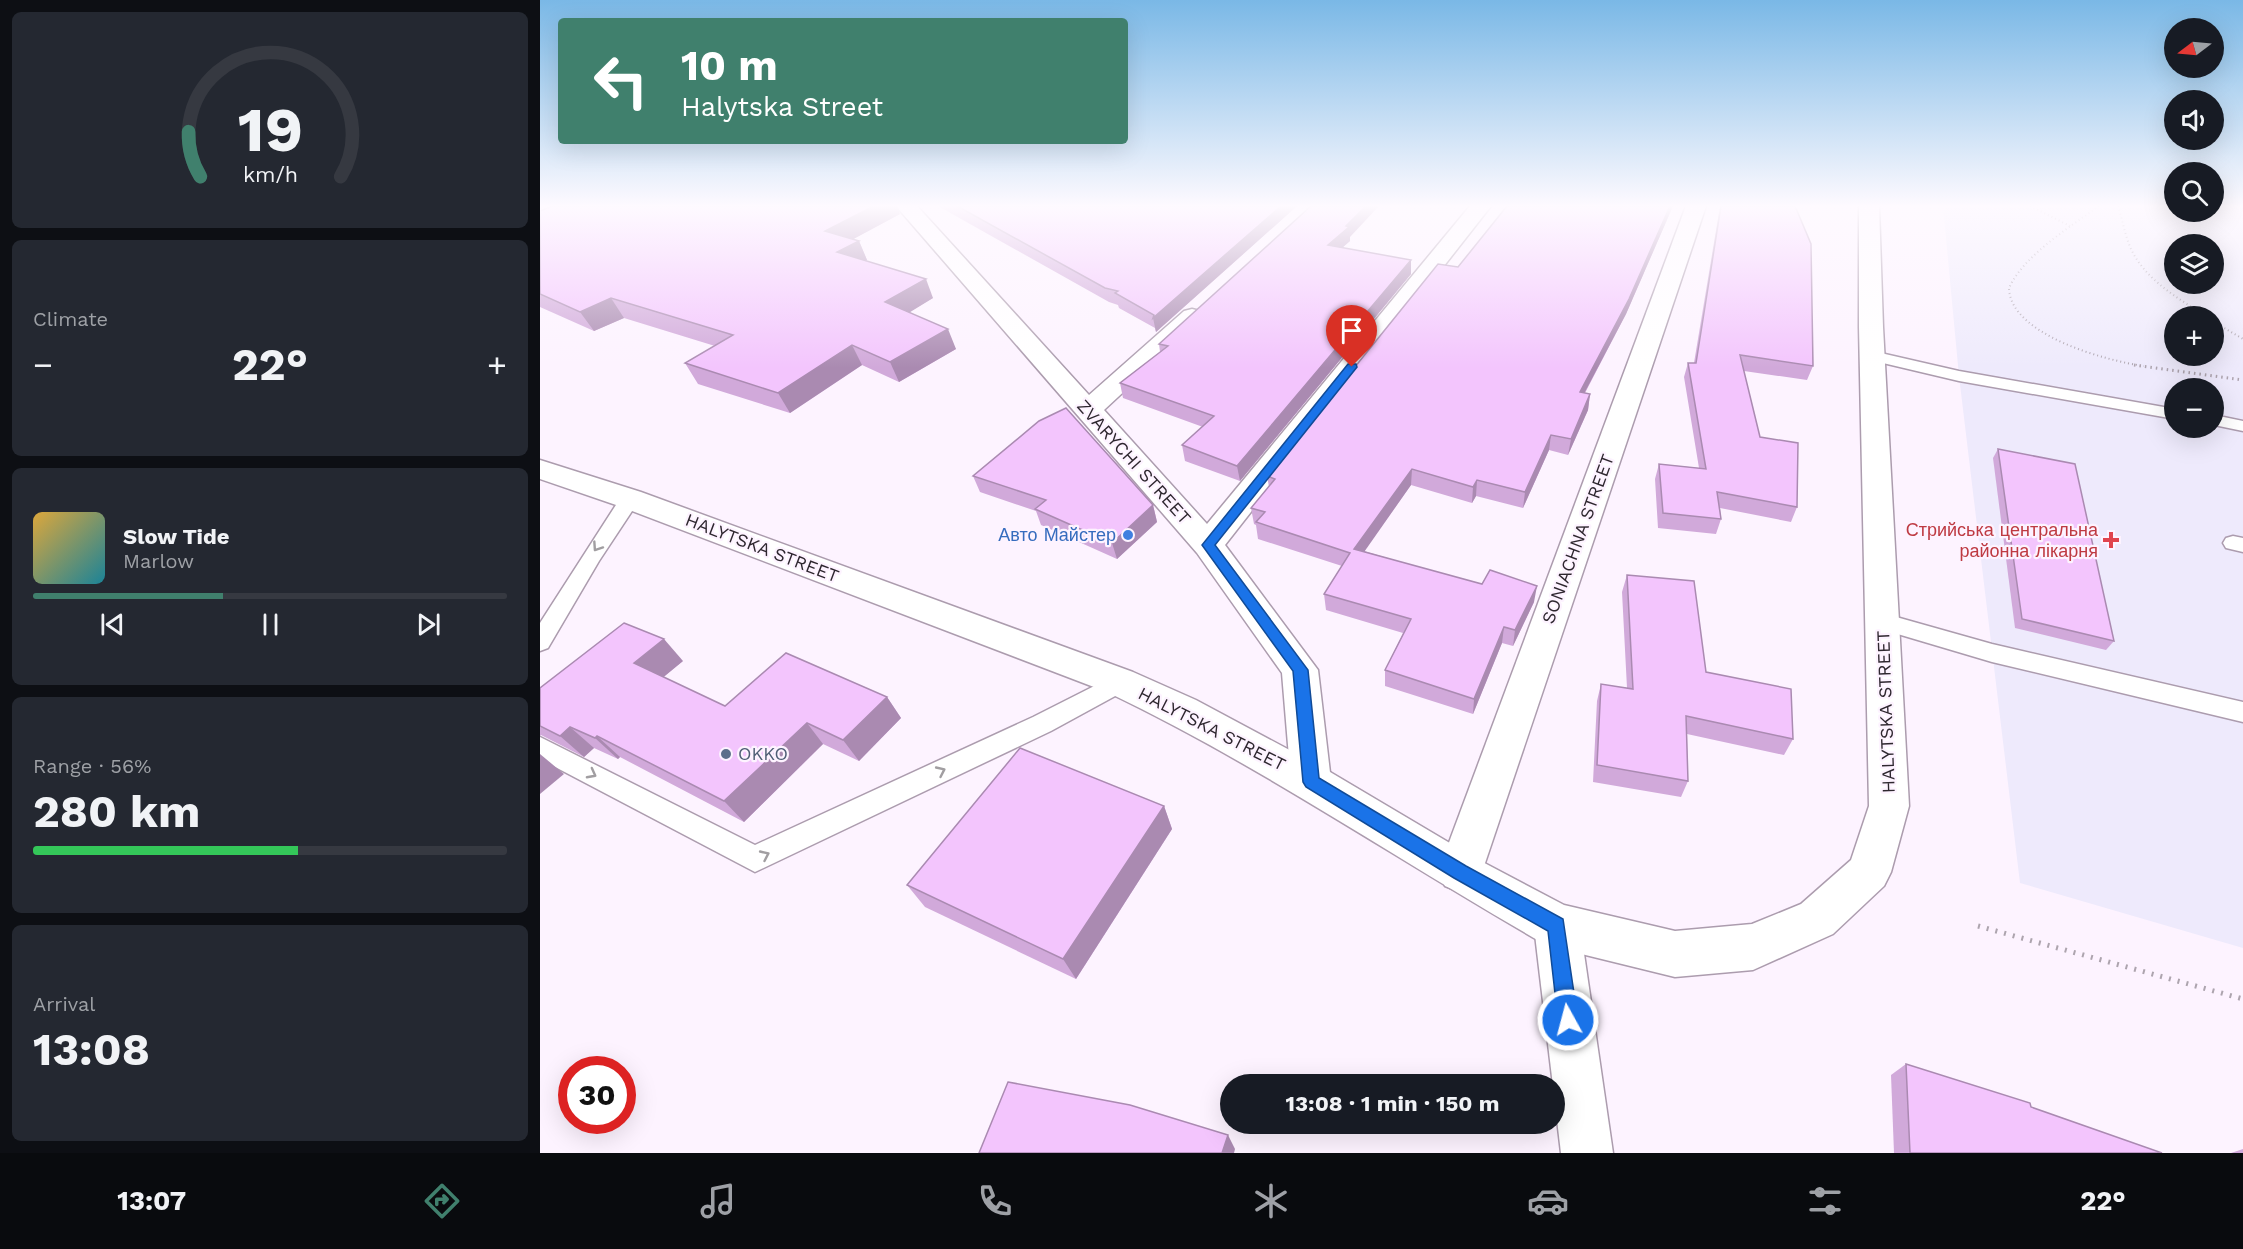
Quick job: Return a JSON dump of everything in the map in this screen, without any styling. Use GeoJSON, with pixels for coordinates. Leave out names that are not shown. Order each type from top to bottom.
{"type":"FeatureCollection","features":[{"type":"Feature","properties":{"kind":"main road","name":"ZVARYCHI STREET"},"geometry":{"type":"LineString","coordinates":[[954,260],[1208,545],[1300,670],[1311,782]]}},
{"type":"Feature","properties":{"kind":"main road"},"geometry":{"type":"LineString","coordinates":[[1208,545],[1438,260]]}},
{"type":"Feature","properties":{"kind":"main road","name":"SONIACHNA STREET"},"geometry":{"type":"LineString","coordinates":[[1460,872],[1677,260]]}},
{"type":"Feature","properties":{"kind":"main road","name":"HALYTSKA STREET"},"geometry":{"type":"LineString","coordinates":[[540,469],[630,499],[1120,682],[1183,711],[1311,782],[1460,872],[1557,926],[1675,954],[1753,947],[1817,919],[1869,872],[1889,806],[1870,260]]}},
{"type":"Feature","properties":{"kind":"main road"},"geometry":{"type":"LineString","coordinates":[[1087,411],[1209,301]]}},
{"type":"Feature","properties":{"kind":"main road"},"geometry":{"type":"LineString","coordinates":[[1557,926],[1587,1153]]}},
{"type":"Feature","properties":{"kind":"lane"},"geometry":{"type":"LineString","coordinates":[[1872,356],[1959,376],[2164,412]]}},
{"type":"Feature","properties":{"kind":"lane"},"geometry":{"type":"LineString","coordinates":[[2224,422],[2243,426]]}},
{"type":"Feature","properties":{"kind":"lane"},"geometry":{"type":"LineString","coordinates":[[540,642],[630,499]]}},
{"type":"Feature","properties":{"kind":"lane"},"geometry":{"type":"LineString","coordinates":[[1882,621],[1992,653],[2243,712]]}},
{"type":"Feature","properties":{"kind":"lane"},"geometry":{"type":"LineString","coordinates":[[540,747],[755,859],[1042,724],[1120,682]]}},
{"type":"Feature","properties":{"kind":"path"},"geometry":{"type":"LineString","coordinates":[[2032,260],[2014,276],[2009,288],[2010,298],[2017,310],[2032,324],[2052,337],[2110,360],[2243,380]]}},
{"type":"Feature","properties":{"kind":"path"},"geometry":{"type":"LineString","coordinates":[[2138,260],[2161,285],[2191,306]]}},
{"type":"Feature","properties":{"kind":"path"},"geometry":{"type":"LineString","coordinates":[[2224,328],[2243,339]]}},
{"type":"Feature","properties":{"kind":"path"},"geometry":{"type":"LineString","coordinates":[[1978,926],[2243,999]]}},
{"type":"Feature","properties":{"kind":"shaded area","name":"Стрийська центральна районна лікарня"},"geometry":{"type":"Polygon","coordinates":[[[1948,260],[2164,260],[2164,294],[2224,294],[2224,260],[2243,260],[2243,948],[2020,883],[1959,376],[1948,260]]]}},
{"type":"Feature","properties":{"kind":"building"},"geometry":{"type":"Polygon","coordinates":[[[540,260],[863,260],[926,279],[885,302],[948,329],[890,362],[852,345],[778,393],[685,363],[733,335],[611,298],[580,312],[540,294],[540,260]]]}},
{"type":"Feature","properties":{"kind":"building"},"geometry":{"type":"Polygon","coordinates":[[[1054,260],[1220,260],[1153,318],[1154,315],[1115,293],[1118,291],[1105,288],[1054,260]]]}},
{"type":"Feature","properties":{"kind":"building"},"geometry":{"type":"Polygon","coordinates":[[[1252,260],[1411,260],[1237,466],[1182,445],[1214,416],[1120,383],[1168,346],[1159,344],[1252,260]]]}},
{"type":"Feature","properties":{"kind":"building"},"geometry":{"type":"Polygon","coordinates":[[[1464,260],[1646,260],[1629,299],[1580,392],[1590,394],[1571,439],[1551,435],[1525,492],[1477,480],[1473,487],[1412,469],[1354,549],[1482,584],[1490,570],[1537,586],[1515,630],[1504,627],[1474,699],[1385,670],[1411,619],[1324,594],[1350,553],[1256,522],[1265,512],[1251,508],[1275,479],[1267,476],[1438,264],[1458,267],[1464,260]]]}},
{"type":"Feature","properties":{"kind":"building"},"geometry":{"type":"Polygon","coordinates":[[[1712,260],[1811,260],[1813,366],[1740,355],[1760,437],[1798,443],[1797,507],[1717,492],[1721,519],[1663,513],[1659,464],[1706,469],[1688,363],[1696,363],[1712,260]]]}},
{"type":"Feature","properties":{"kind":"building"},"geometry":{"type":"Polygon","coordinates":[[[1066,408],[1153,505],[1112,543],[1035,509],[1046,500],[973,476],[1039,421],[1066,408]]]}},
{"type":"Feature","properties":{"kind":"building"},"geometry":{"type":"Polygon","coordinates":[[[1998,449],[2075,464],[2114,641],[2022,619],[1998,449]]]}},
{"type":"Feature","properties":{"kind":"building"},"geometry":{"type":"Polygon","coordinates":[[[1627,575],[1694,581],[1706,672],[1791,689],[1793,739],[1686,716],[1688,781],[1597,765],[1601,684],[1633,689],[1627,575]]]}},
{"type":"Feature","properties":{"kind":"building"},"geometry":{"type":"Polygon","coordinates":[[[624,623],[664,639],[634,663],[725,706],[786,653],[887,697],[843,740],[807,723],[724,801],[597,736],[595,738],[570,727],[560,736],[540,726],[540,688],[624,623]]]}},
{"type":"Feature","properties":{"kind":"building"},"geometry":{"type":"Polygon","coordinates":[[[1020,748],[1164,806],[1063,959],[907,885],[1020,748]]]}},
{"type":"Feature","properties":{"kind":"building"},"geometry":{"type":"Polygon","coordinates":[[[1906,1064],[2030,1103],[2031,1107],[2162,1153],[1910,1153],[1906,1064]]]}},
{"type":"Feature","properties":{"kind":"building"},"geometry":{"type":"Polygon","coordinates":[[[1008,1082],[1130,1105],[1228,1135],[1222,1153],[979,1153],[1008,1082]]]}},
{"type":"Feature","properties":{"kind":"place","name":"Авто Майстер"},"geometry":{"type":"Point","coordinates":[1128,535]}},
{"type":"Feature","properties":{"kind":"place","name":"Стрийська центральна районна лікарня"},"geometry":{"type":"Point","coordinates":[2111,540]}},
{"type":"Feature","properties":{"kind":"place","name":"OKKO"},"geometry":{"type":"Point","coordinates":[726,754]}},
{"type":"Feature","properties":{"kind":"route"},"geometry":{"type":"LineString","coordinates":[[1352,367],[1208,545],[1300,670],[1311,782],[1460,872],[1557,926],[1568,1020]]}}]}
